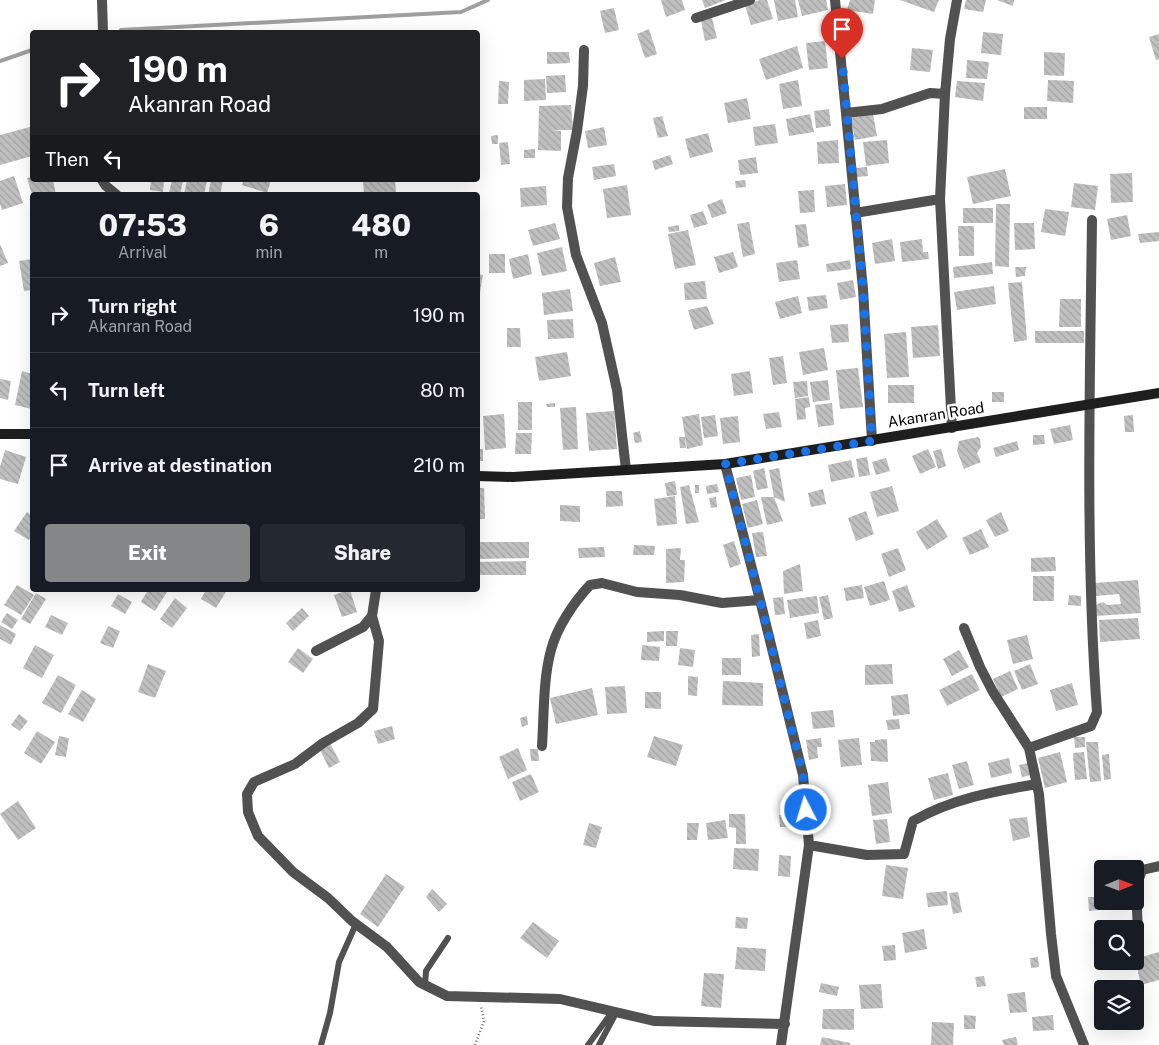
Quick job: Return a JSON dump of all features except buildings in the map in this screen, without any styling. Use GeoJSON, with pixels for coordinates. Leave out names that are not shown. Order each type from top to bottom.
{"type":"FeatureCollection","features":[{"type":"Feature","properties":{"kind":"main road","name":"Akanran Road"},"geometry":{"type":"LineString","coordinates":[[480,476],[513,477],[725,464],[1159,393]]}},
{"type":"Feature","properties":{"kind":"main road"},"geometry":{"type":"LineString","coordinates":[[0,434],[30,434]]}},
{"type":"Feature","properties":{"kind":"street"},"geometry":{"type":"LineString","coordinates":[[102,0],[103,30]]}},
{"type":"Feature","properties":{"kind":"street"},"geometry":{"type":"LineString","coordinates":[[696,18],[750,0]]}},
{"type":"Feature","properties":{"kind":"street"},"geometry":{"type":"LineString","coordinates":[[836,0],[863,289],[872,441]]}},
{"type":"Feature","properties":{"kind":"street"},"geometry":{"type":"LineString","coordinates":[[952,428],[940,199],[945,94],[950,39],[957,0]]}},
{"type":"Feature","properties":{"kind":"street"},"geometry":{"type":"LineString","coordinates":[[584,50],[578,131],[568,178],[567,207],[576,254],[602,323],[617,390],[626,470]]}},
{"type":"Feature","properties":{"kind":"street"},"geometry":{"type":"LineString","coordinates":[[846,113],[882,109],[930,93],[945,94]]}},
{"type":"Feature","properties":{"kind":"street"},"geometry":{"type":"LineString","coordinates":[[103,182],[113,192]]}},
{"type":"Feature","properties":{"kind":"street"},"geometry":{"type":"LineString","coordinates":[[855,213],[940,199]]}},
{"type":"Feature","properties":{"kind":"street"},"geometry":{"type":"LineString","coordinates":[[1028,748],[1092,726],[1097,712],[1089,565],[1088,405],[1092,220]]}},
{"type":"Feature","properties":{"kind":"street"},"geometry":{"type":"LineString","coordinates":[[725,464],[803,775],[809,845],[785,1024],[780,1045]]}},
{"type":"Feature","properties":{"kind":"street"},"geometry":{"type":"LineString","coordinates":[[542,746],[545,691],[551,650],[569,610],[590,585],[602,583],[637,592],[680,595],[722,603],[760,600]]}},
{"type":"Feature","properties":{"kind":"street"},"geometry":{"type":"LineString","coordinates":[[376,592],[372,616],[379,641],[373,709],[358,723],[323,743],[295,764],[254,782],[247,794],[248,812],[258,836],[293,872],[328,898],[356,924],[387,948],[420,982],[447,996],[560,999],[654,1021],[785,1024]]}},
{"type":"Feature","properties":{"kind":"street"},"geometry":{"type":"LineString","coordinates":[[316,651],[363,627],[372,616]]}},
{"type":"Feature","properties":{"kind":"street"},"geometry":{"type":"LineString","coordinates":[[964,628],[980,667],[993,692],[1028,748],[1037,784],[1044,844],[1050,934],[1056,976],[1084,1045]]}},
{"type":"Feature","properties":{"kind":"street"},"geometry":{"type":"LineString","coordinates":[[809,845],[867,855],[904,854],[913,821],[926,813],[984,793],[1037,784]]}},
{"type":"Feature","properties":{"kind":"street"},"geometry":{"type":"LineString","coordinates":[[1137,920],[1136,887],[1142,870],[1159,866]]}},
{"type":"Feature","properties":{"kind":"lane"},"geometry":{"type":"LineString","coordinates":[[322,1045],[339,962],[356,924]]}},
{"type":"Feature","properties":{"kind":"lane"},"geometry":{"type":"LineString","coordinates":[[425,985],[426,971],[448,938]]}},
{"type":"Feature","properties":{"kind":"lane"},"geometry":{"type":"LineString","coordinates":[[588,1045],[614,1012]]}},
{"type":"Feature","properties":{"kind":"lane"},"geometry":{"type":"LineString","coordinates":[[599,1045],[614,1012]]}},
{"type":"Feature","properties":{"kind":"path"},"geometry":{"type":"LineString","coordinates":[[475,1045],[484,1021],[479,997]]}},
{"type":"Feature","properties":{"kind":"waterway"},"geometry":{"type":"LineString","coordinates":[[121,30],[461,12],[488,0]]}},
{"type":"Feature","properties":{"kind":"waterway"},"geometry":{"type":"LineString","coordinates":[[0,61],[30,51]]}},
{"type":"Feature","properties":{"kind":"route"},"geometry":{"type":"LineString","coordinates":[[806,810],[803,775],[725,464],[872,441],[863,289],[842,59]]}}]}
